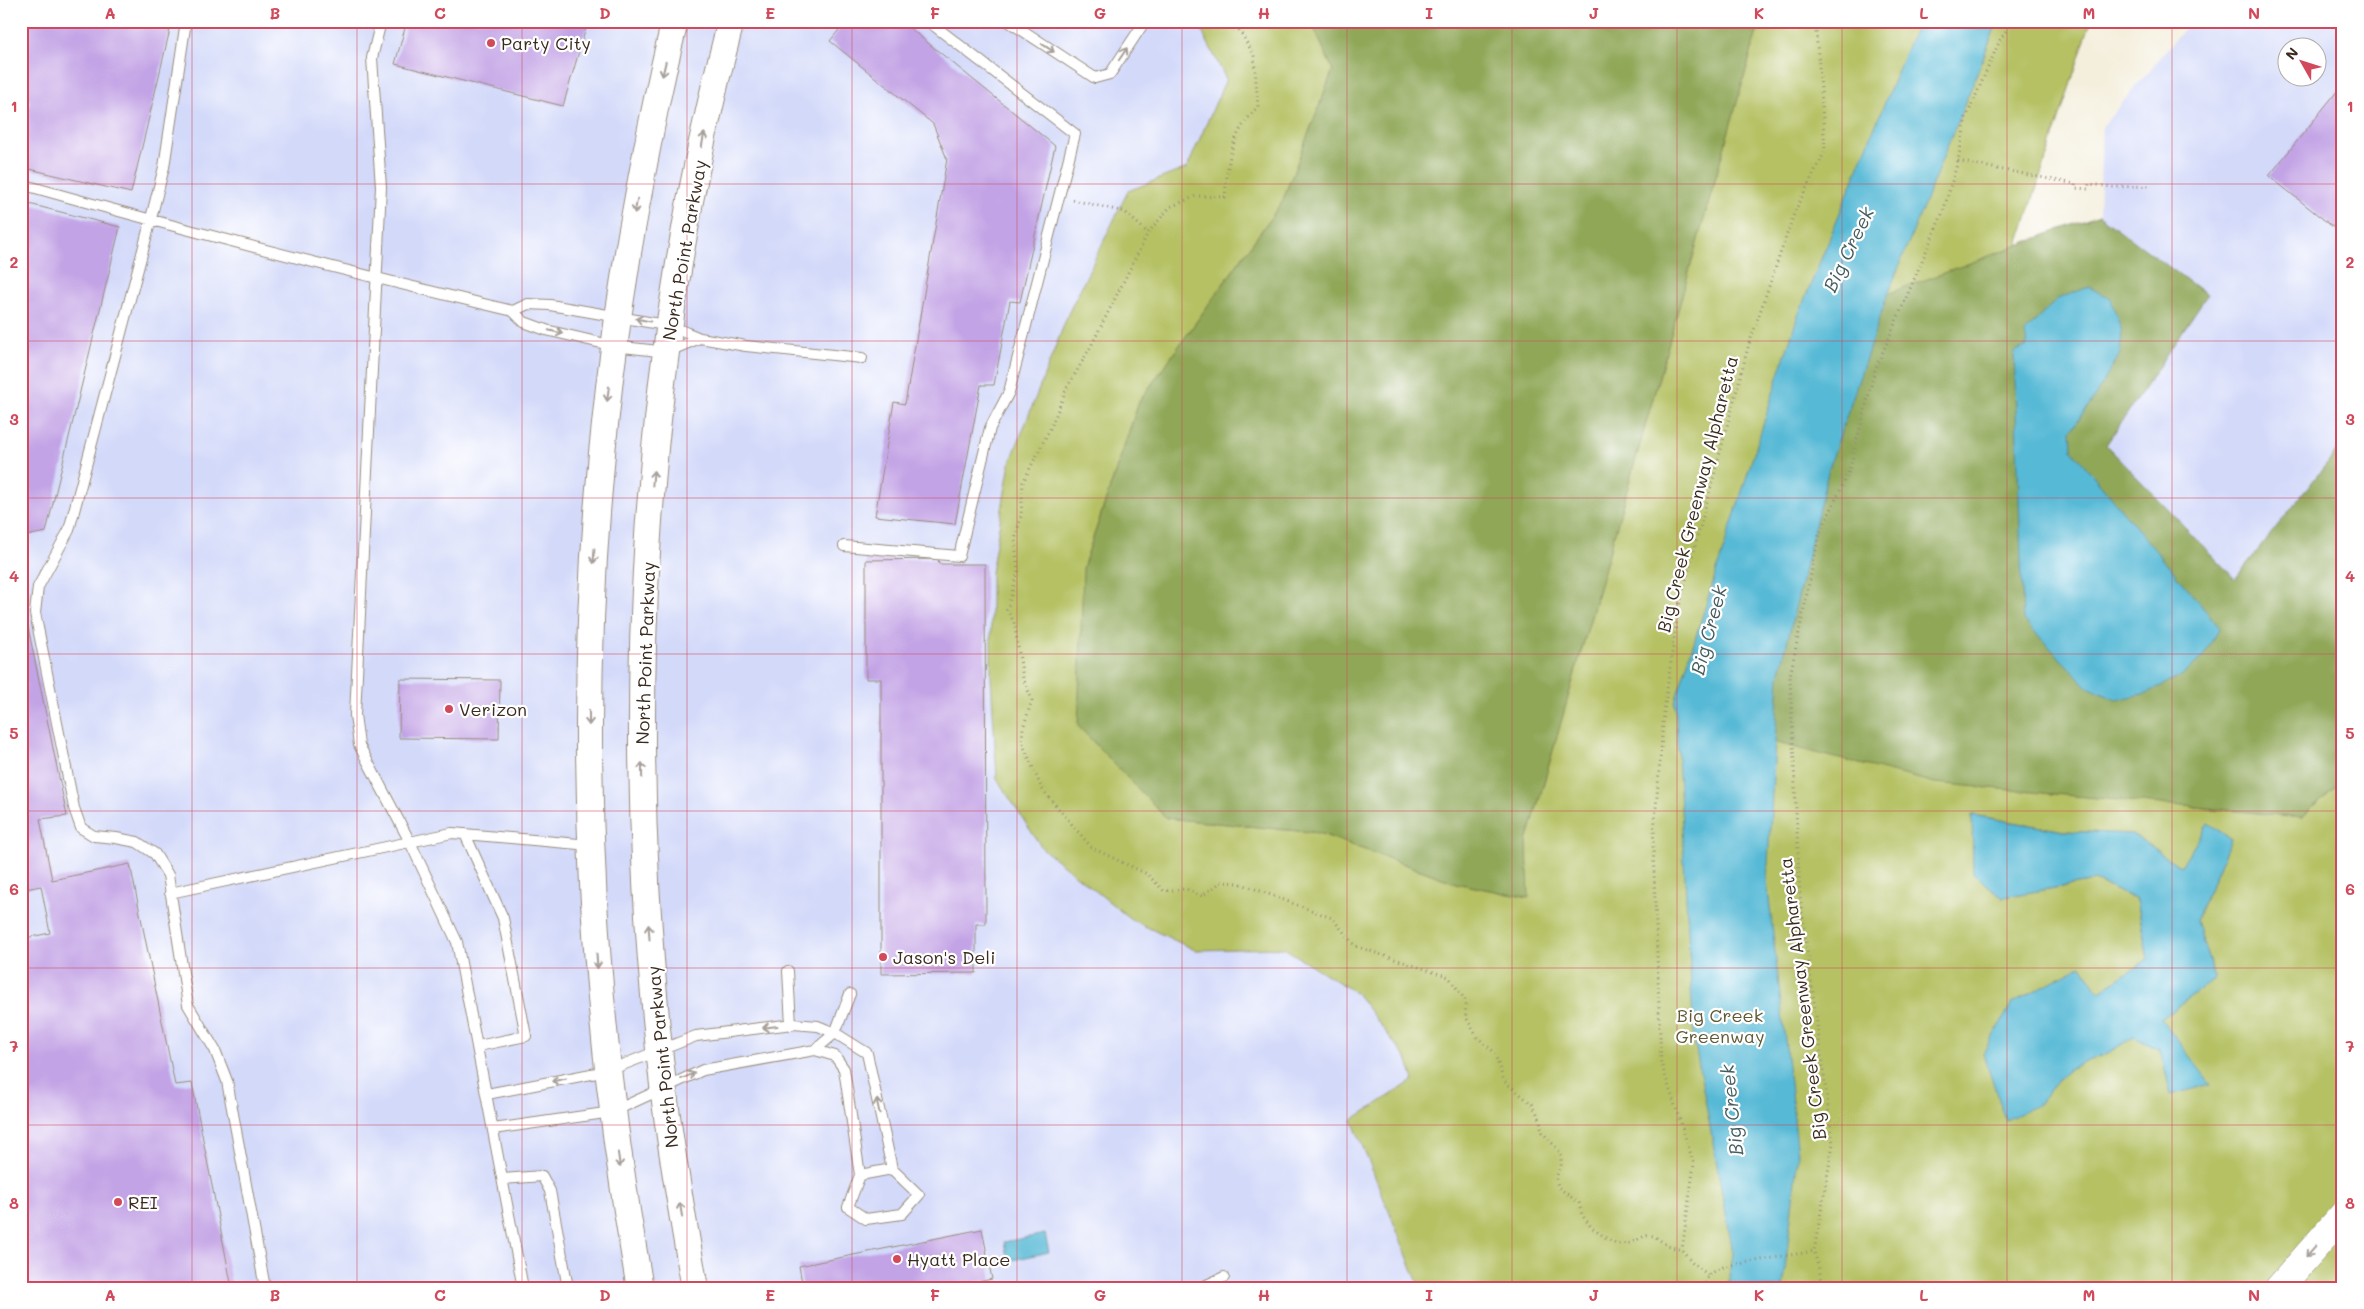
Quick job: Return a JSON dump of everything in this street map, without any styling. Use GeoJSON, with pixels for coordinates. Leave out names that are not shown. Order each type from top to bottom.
{"type":"FeatureCollection","features":[{"type":"Feature","properties":{"kind":"main road"},"geometry":{"type":"LineString","coordinates":[[2278,1288],[2343,1215]]}},
{"type":"Feature","properties":{"kind":"street"},"geometry":{"type":"LineString","coordinates":[[640,1288],[612,1112],[599,984],[590,845],[589,688],[592,601],[604,421],[618,316],[641,178],[675,21]]}},
{"type":"Feature","properties":{"kind":"street","name":"North Point Parkway"},"geometry":{"type":"LineString","coordinates":[[695,1288],[663,1087],[659,1050],[644,843],[642,679],[650,520],[658,426],[667,352],[707,119],[731,21]]}},
{"type":"Feature","properties":{"kind":"lane"},"geometry":{"type":"LineString","coordinates":[[186,21],[164,167],[151,220],[69,530],[38,587],[35,613],[74,808],[80,828],[94,836],[136,842],[155,854],[168,875],[188,1004],[215,1050],[227,1081],[265,1288]]}},
{"type":"Feature","properties":{"kind":"lane"},"geometry":{"type":"LineString","coordinates":[[381,21],[372,58],[381,187],[375,278],[355,715],[359,745],[410,842],[457,942],[523,1288]]}},
{"type":"Feature","properties":{"kind":"lane"},"geometry":{"type":"LineString","coordinates":[[844,546],[959,556],[990,428],[1009,392],[1075,134],[928,21]]}},
{"type":"Feature","properties":{"kind":"lane"},"geometry":{"type":"LineString","coordinates":[[1008,21],[1095,78],[1110,74],[1145,21]]}},
{"type":"Feature","properties":{"kind":"lane"},"geometry":{"type":"LineString","coordinates":[[21,184],[375,278],[513,311],[524,322],[546,330],[614,346],[667,352],[700,338]]}},
{"type":"Feature","properties":{"kind":"lane"},"geometry":{"type":"LineString","coordinates":[[513,311],[528,304],[550,305],[671,326],[700,338],[746,346],[862,358]]}},
{"type":"Feature","properties":{"kind":"lane"},"geometry":{"type":"LineString","coordinates":[[170,893],[452,833],[590,845]]}},
{"type":"Feature","properties":{"kind":"lane"},"geometry":{"type":"LineString","coordinates":[[465,834],[503,918],[526,1036],[478,1046]]}},
{"type":"Feature","properties":{"kind":"lane"},"geometry":{"type":"LineString","coordinates":[[788,972],[791,1025]]}},
{"type":"Feature","properties":{"kind":"lane"},"geometry":{"type":"LineString","coordinates":[[815,1050],[835,1033],[850,994]]}},
{"type":"Feature","properties":{"kind":"lane"},"geometry":{"type":"LineString","coordinates":[[487,1094],[607,1071],[696,1036],[791,1025],[818,1026],[835,1033],[867,1053],[892,1169],[919,1195],[902,1214],[866,1219],[848,1207],[860,1175],[844,1069],[835,1056],[815,1050],[703,1070],[612,1112],[493,1129]]}},
{"type":"Feature","properties":{"kind":"lane"},"geometry":{"type":"LineString","coordinates":[[860,1175],[892,1169]]}},
{"type":"Feature","properties":{"kind":"lane"},"geometry":{"type":"LineString","coordinates":[[503,1178],[542,1176],[550,1191],[568,1288]]}},
{"type":"Feature","properties":{"kind":"lane"},"geometry":{"type":"LineString","coordinates":[[1200,1288],[1224,1277]]}},
{"type":"Feature","properties":{"kind":"path"},"geometry":{"type":"LineString","coordinates":[[1234,21],[1254,55],[1258,107],[1247,118],[1229,153],[1224,197],[1196,196],[1170,207],[1148,234],[1090,348],[1067,388],[1052,427],[1023,482],[1022,516],[1015,540],[1018,571],[1007,610],[1014,622],[1023,678],[1032,700],[1023,728],[1022,742],[1042,789],[1092,848],[1147,874],[1164,891],[1186,890],[1202,896],[1221,882],[1239,882],[1332,918],[1355,946],[1449,977],[1465,1000],[1466,1017],[1477,1036],[1494,1052],[1504,1081],[1532,1104],[1540,1119],[1542,1132],[1561,1153],[1561,1166],[1556,1178],[1558,1187],[1579,1203],[1582,1215],[1592,1228],[1618,1244],[1630,1243],[1647,1235],[1654,1236],[1668,1246],[1682,1250],[1692,1263],[1708,1275]]}},
{"type":"Feature","properties":{"kind":"path","name":"Big Creek Greenway Alpharetta"},"geometry":{"type":"LineString","coordinates":[[1682,1250],[1694,1164],[1661,1064],[1653,844],[1664,712],[1678,610],[1749,344],[1795,211],[1825,151],[1814,21]]}},
{"type":"Feature","properties":{"kind":"path","name":"Big Creek Greenway Alpharetta"},"geometry":{"type":"LineString","coordinates":[[1824,1287],[1814,1251],[1833,1144],[1800,897],[1790,676],[1819,535],[1849,472],[1875,370],[1944,212],[1958,161],[1966,118],[2000,40],[2012,21]]}},
{"type":"Feature","properties":{"kind":"path"},"geometry":{"type":"LineString","coordinates":[[1958,161],[2075,184],[2075,188],[2088,189],[2088,184],[2113,187],[2152,186]]}},
{"type":"Feature","properties":{"kind":"path"},"geometry":{"type":"LineString","coordinates":[[1058,197],[1125,212],[1148,234]]}},
{"type":"Feature","properties":{"kind":"path"},"geometry":{"type":"LineString","coordinates":[[1704,1288],[1708,1275],[1725,1266],[1814,1251]]}},
{"type":"Feature","properties":{"kind":"shaded area"},"geometry":{"type":"Polygon","coordinates":[[[21,21],[1197,21],[1226,79],[1187,168],[1128,191],[1069,311],[991,573],[1430,946],[1567,1288],[21,1288],[21,21]]]}},
{"type":"Feature","properties":{"kind":"shaded area"},"geometry":{"type":"Polygon","coordinates":[[[2191,21],[2343,21],[2343,443],[2235,579],[2106,445],[2207,295],[2099,215],[2102,127],[2191,21]]]}},
{"type":"Feature","properties":{"kind":"green space","name":"Big Creek Greenway"},"geometry":{"type":"Polygon","coordinates":[[[1197,21],[1311,21],[1333,70],[1282,202],[1139,402],[1083,568],[1166,818],[1319,833],[1456,883],[1528,898],[1527,842],[1760,21],[2091,21],[1992,325],[1951,784],[2302,817],[2343,780],[2343,1288],[1420,1288],[1352,1120],[1414,1080],[1408,1061],[1356,993],[1284,948],[1195,950],[1132,920],[1042,848],[997,779],[991,677],[991,573],[1010,463],[1069,312],[1128,191],[1187,168],[1226,79],[1197,21]],[[1973,815],[2003,897],[2095,881],[2137,900],[2148,959],[2098,992],[2037,1105],[2068,1069],[2106,1054],[2134,1037],[2160,1050],[2161,1019],[2215,978],[2196,921],[2231,839],[2208,824],[2181,867],[2132,834],[2064,831],[1973,815]]]}},
{"type":"Feature","properties":{"kind":"green space"},"geometry":{"type":"Polygon","coordinates":[[[1311,21],[1760,21],[1527,842],[1529,898],[1456,883],[1319,833],[1166,818],[1078,726],[1083,568],[1139,402],[1282,202],[1333,70],[1311,21]]]}},
{"type":"Feature","properties":{"kind":"green space"},"geometry":{"type":"Polygon","coordinates":[[[2099,215],[2207,295],[2106,445],[2235,579],[2343,443],[2343,780],[2302,817],[1935,783],[1753,737],[1852,307],[2099,215]]]}},
{"type":"Feature","properties":{"kind":"water","name":"Big Creek"},"geometry":{"type":"Polygon","coordinates":[[[1918,21],[1998,21],[1886,299],[1829,468],[1779,676],[1767,880],[1798,1154],[1783,1288],[1728,1288],[1733,1253],[1694,1039],[1675,702],[1797,318],[1918,21]]]}},
{"type":"Feature","properties":{"kind":"water"},"geometry":{"type":"Polygon","coordinates":[[[2089,287],[2111,299],[2122,331],[2120,354],[2089,406],[2071,430],[2072,450],[2220,628],[2203,657],[2181,676],[2147,693],[2116,700],[2088,687],[2023,620],[2014,352],[2027,346],[2025,332],[2057,299],[2089,287]]]}},
{"type":"Feature","properties":{"kind":"water"},"geometry":{"type":"Polygon","coordinates":[[[1972,815],[2064,831],[2132,834],[2181,867],[2208,823],[2231,839],[2196,921],[2215,978],[2161,1019],[2211,1084],[2171,1095],[2160,1050],[2134,1037],[2106,1054],[2068,1069],[2037,1105],[2006,1120],[1983,1054],[2012,1003],[2082,965],[2098,992],[2148,959],[2137,900],[2095,881],[2003,897],[1973,874],[1972,815]]]}},
{"type":"Feature","properties":{"kind":"water"},"geometry":{"type":"Polygon","coordinates":[[[1045,1234],[1049,1252],[1008,1261],[1004,1242],[1045,1234]]]}},
{"type":"Feature","properties":{"kind":"building"},"geometry":{"type":"Polygon","coordinates":[[[21,21],[172,21],[131,193],[21,167],[21,135],[30,100],[21,98],[21,21]]]}},
{"type":"Feature","properties":{"kind":"building","name":"Party City"},"geometry":{"type":"Polygon","coordinates":[[[407,21],[588,21],[563,106],[395,64],[407,21]]]}},
{"type":"Feature","properties":{"kind":"building"},"geometry":{"type":"Polygon","coordinates":[[[846,21],[901,21],[1055,146],[1020,302],[1010,301],[994,385],[981,385],[955,524],[875,516],[894,402],[905,404],[947,159],[933,124],[830,41],[846,21]]]}},
{"type":"Feature","properties":{"kind":"building"},"geometry":{"type":"Polygon","coordinates":[[[2343,84],[2343,235],[2269,176],[2343,84]]]}},
{"type":"Feature","properties":{"kind":"building"},"geometry":{"type":"Polygon","coordinates":[[[21,202],[120,227],[46,532],[21,537],[21,202]]]}},
{"type":"Feature","properties":{"kind":"building"},"geometry":{"type":"Polygon","coordinates":[[[938,559],[939,564],[985,564],[986,924],[976,924],[976,973],[881,974],[881,679],[866,679],[866,560],[938,559]]]}},
{"type":"Feature","properties":{"kind":"building"},"geometry":{"type":"Polygon","coordinates":[[[21,593],[67,816],[40,819],[52,880],[130,864],[175,1085],[192,1083],[232,1288],[21,1288],[21,939],[50,933],[41,886],[21,890],[21,593]]]}},
{"type":"Feature","properties":{"kind":"building","name":"Verizon"},"geometry":{"type":"Polygon","coordinates":[[[400,679],[500,680],[499,739],[399,738],[400,679]]]}},
{"type":"Feature","properties":{"kind":"building"},"geometry":{"type":"Polygon","coordinates":[[[982,1229],[992,1279],[950,1288],[803,1288],[799,1266],[982,1229]]]}},
{"type":"Feature","properties":{"kind":"place","name":"Party City"},"geometry":{"type":"Point","coordinates":[491,43]}},
{"type":"Feature","properties":{"kind":"place","name":"Verizon"},"geometry":{"type":"Point","coordinates":[449,709]}},
{"type":"Feature","properties":{"kind":"place","name":"Jason's Deli"},"geometry":{"type":"Point","coordinates":[883,957]}},
{"type":"Feature","properties":{"kind":"place","name":"REI"},"geometry":{"type":"Point","coordinates":[118,1202]}},
{"type":"Feature","properties":{"kind":"place","name":"Hyatt Place"},"geometry":{"type":"Point","coordinates":[897,1259]}}]}
